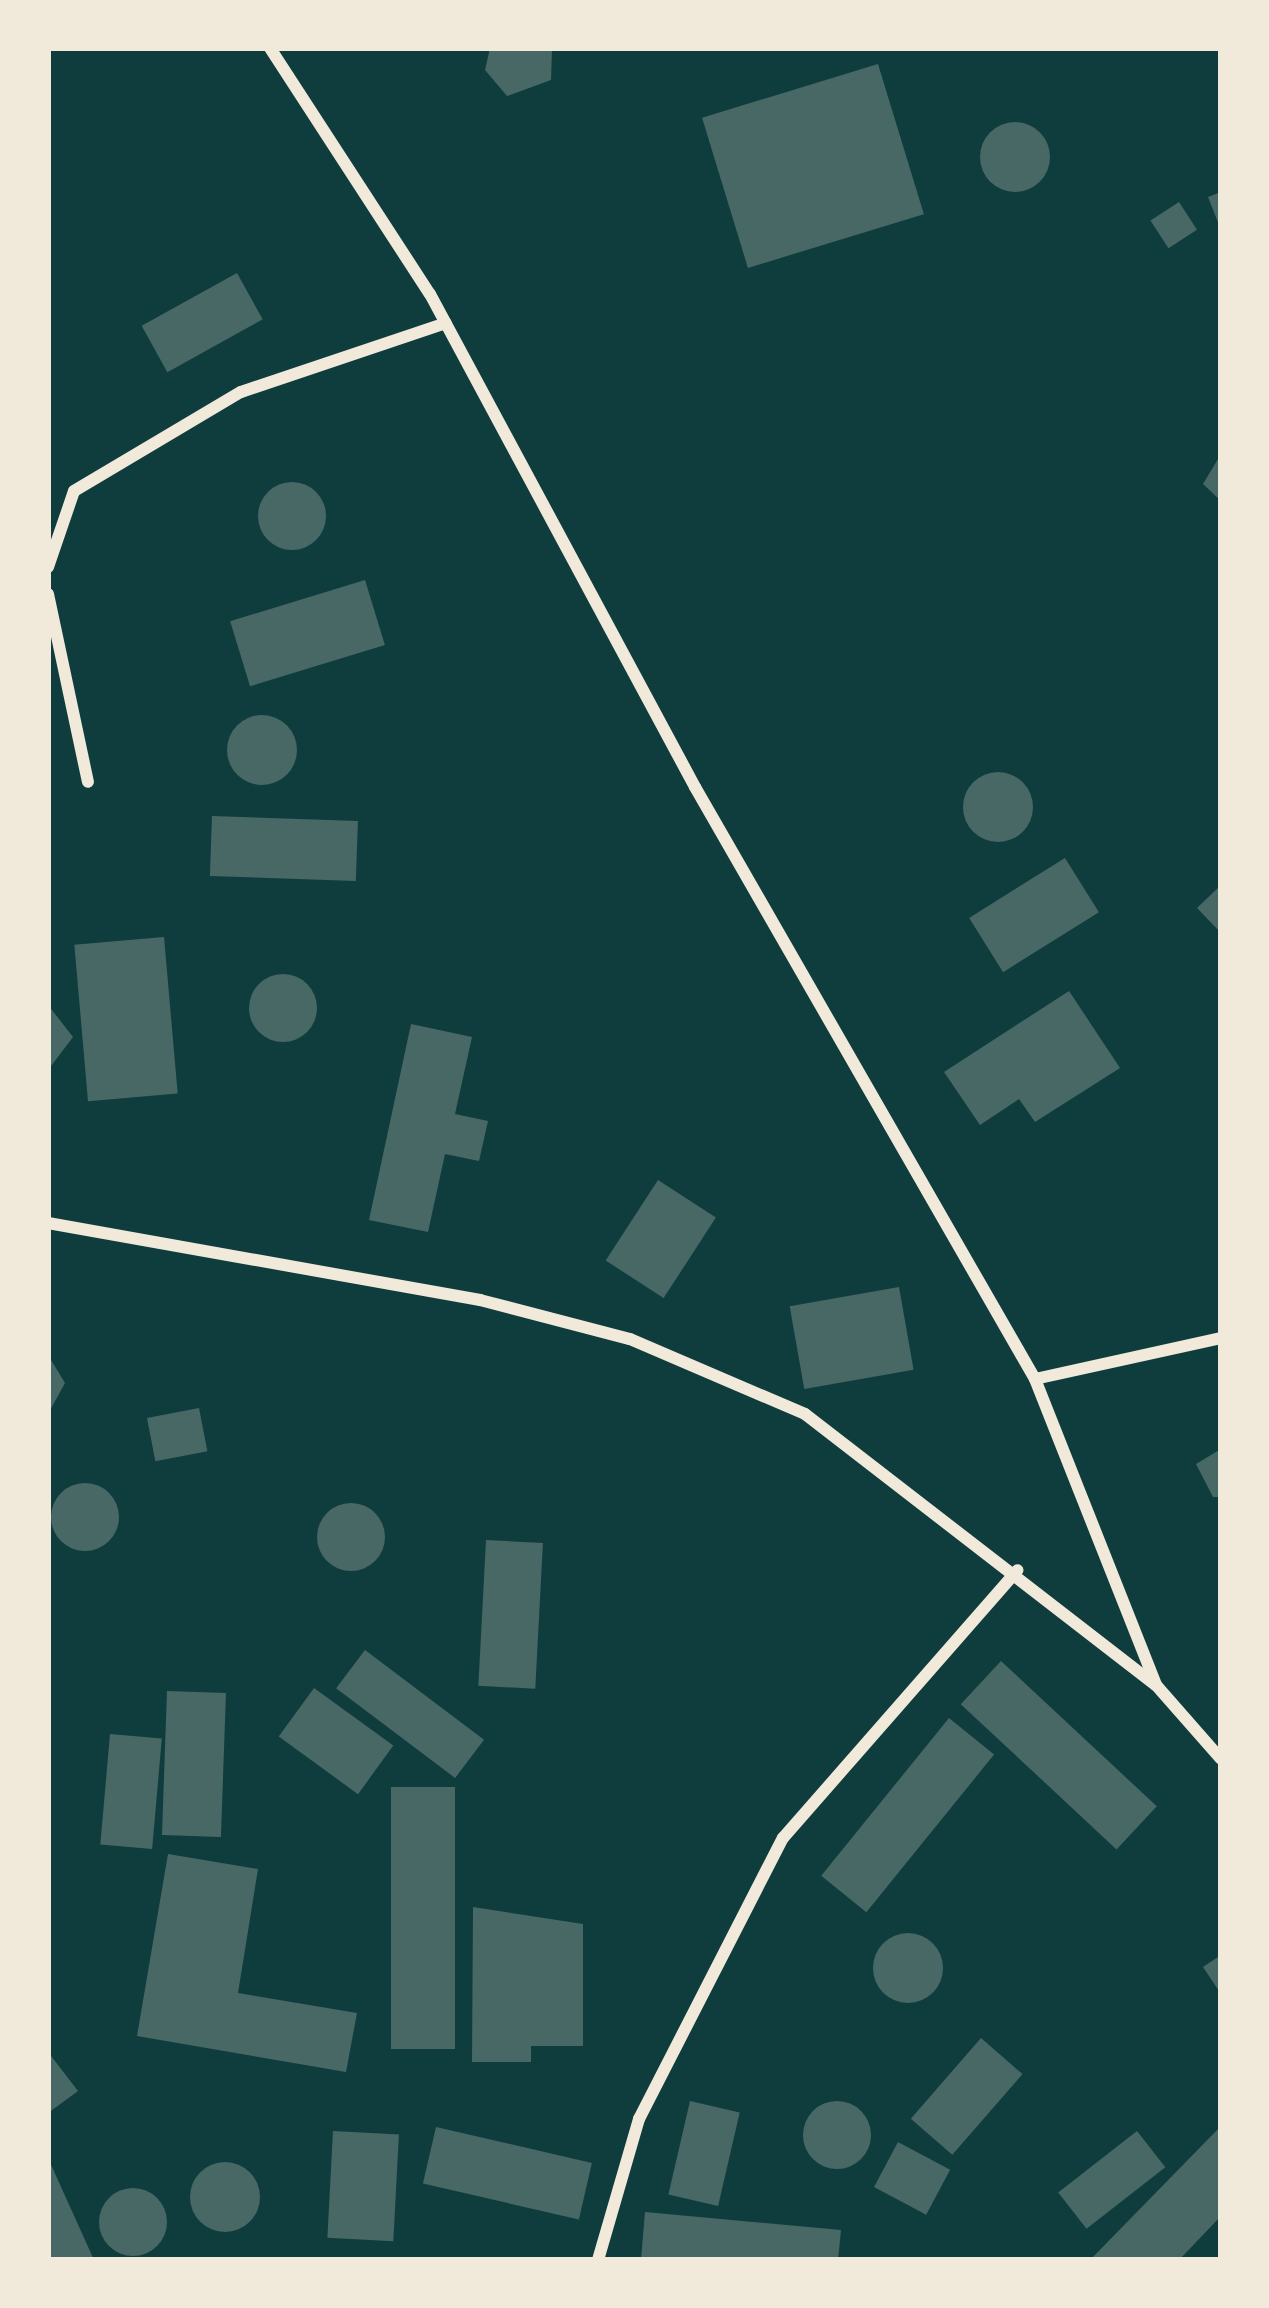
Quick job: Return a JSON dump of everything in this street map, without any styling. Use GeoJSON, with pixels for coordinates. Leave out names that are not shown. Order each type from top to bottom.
{"type":"FeatureCollection","features":[{"type":"Feature","properties":{"kind":"street"},"geometry":{"type":"LineString","coordinates":[[270,48],[446,323],[695,788],[1035,1379],[1156,1685]]}},
{"type":"Feature","properties":{"kind":"street"},"geometry":{"type":"LineString","coordinates":[[48,567],[74,491],[242,392],[446,323]]}},
{"type":"Feature","properties":{"kind":"street"},"geometry":{"type":"LineString","coordinates":[[48,594],[88,782]]}},
{"type":"Feature","properties":{"kind":"street"},"geometry":{"type":"LineString","coordinates":[[48,1223],[480,1300],[630,1339],[806,1414],[1018,1570],[1156,1685],[1221,1759]]}},
{"type":"Feature","properties":{"kind":"street"},"geometry":{"type":"LineString","coordinates":[[1035,1379],[1221,1338]]}},
{"type":"Feature","properties":{"kind":"street"},"geometry":{"type":"LineString","coordinates":[[598,2260],[639,2119],[783,1838],[1018,1570]]}},
{"type":"Feature","properties":{"kind":"building"},"geometry":{"type":"Polygon","coordinates":[[[490,48],[552,48],[551,80],[507,96],[485,70],[490,48]]]}},
{"type":"Feature","properties":{"kind":"building"},"geometry":{"type":"Polygon","coordinates":[[[878,64],[924,214],[748,268],[702,118],[878,64]]]}},
{"type":"Feature","properties":{"kind":"building"},"geometry":{"type":"Polygon","coordinates":[[[1015,122],[1040,132],[1050,157],[1040,182],[1015,192],[990,182],[980,157],[990,132],[1015,122]]]}},
{"type":"Feature","properties":{"kind":"building"},"geometry":{"type":"Polygon","coordinates":[[[1221,192],[1221,230],[1208,197],[1221,192]]]}},
{"type":"Feature","properties":{"kind":"building"},"geometry":{"type":"Polygon","coordinates":[[[1179,202],[1197,230],[1168,248],[1150,221],[1179,202]]]}},
{"type":"Feature","properties":{"kind":"building"},"geometry":{"type":"Polygon","coordinates":[[[237,273],[263,319],[167,372],[142,326],[237,273]]]}},
{"type":"Feature","properties":{"kind":"building"},"geometry":{"type":"Polygon","coordinates":[[[1221,454],[1221,501],[1203,484],[1221,454]]]}},
{"type":"Feature","properties":{"kind":"building"},"geometry":{"type":"Polygon","coordinates":[[[292,482],[316,492],[326,516],[316,540],[292,550],[268,540],[258,516],[268,492],[292,482]]]}},
{"type":"Feature","properties":{"kind":"building"},"geometry":{"type":"Polygon","coordinates":[[[365,580],[385,645],[250,686],[230,621],[365,580]]]}},
{"type":"Feature","properties":{"kind":"building"},"geometry":{"type":"Polygon","coordinates":[[[262,715],[287,725],[297,750],[287,775],[262,785],[237,775],[227,750],[237,725],[262,715]]]}},
{"type":"Feature","properties":{"kind":"building"},"geometry":{"type":"Polygon","coordinates":[[[998,772],[1022,783],[1033,807],[1022,831],[998,842],[974,831],[963,807],[974,783],[998,772]]]}},
{"type":"Feature","properties":{"kind":"building"},"geometry":{"type":"Polygon","coordinates":[[[212,816],[358,821],[356,881],[210,876],[212,816]]]}},
{"type":"Feature","properties":{"kind":"building"},"geometry":{"type":"Polygon","coordinates":[[[1065,858],[1099,912],[1003,972],[969,918],[1065,858]]]}},
{"type":"Feature","properties":{"kind":"building"},"geometry":{"type":"Polygon","coordinates":[[[1221,885],[1221,933],[1197,908],[1221,885]]]}},
{"type":"Feature","properties":{"kind":"building"},"geometry":{"type":"Polygon","coordinates":[[[164,937],[178,1093],[88,1101],[74,945],[164,937]]]}},
{"type":"Feature","properties":{"kind":"building"},"geometry":{"type":"Polygon","coordinates":[[[283,974],[307,984],[317,1008],[307,1032],[283,1042],[259,1032],[249,1008],[259,984],[283,974]]]}},
{"type":"Feature","properties":{"kind":"building"},"geometry":{"type":"Polygon","coordinates":[[[1069,991],[1120,1068],[1035,1122],[1019,1099],[980,1125],[944,1072],[1069,991]]]}},
{"type":"Feature","properties":{"kind":"building"},"geometry":{"type":"Polygon","coordinates":[[[48,1005],[73,1037],[48,1070],[48,1005]]]}},
{"type":"Feature","properties":{"kind":"building"},"geometry":{"type":"Polygon","coordinates":[[[411,1024],[472,1037],[455,1114],[488,1121],[479,1161],[445,1154],[428,1232],[369,1220],[411,1024]]]}},
{"type":"Feature","properties":{"kind":"building"},"geometry":{"type":"Polygon","coordinates":[[[658,1180],[716,1218],[664,1298],[606,1261],[658,1180]]]}},
{"type":"Feature","properties":{"kind":"building"},"geometry":{"type":"Polygon","coordinates":[[[899,1287],[914,1370],[804,1389],[790,1306],[899,1287]]]}},
{"type":"Feature","properties":{"kind":"building"},"geometry":{"type":"Polygon","coordinates":[[[48,1355],[65,1383],[48,1414],[48,1355]]]}},
{"type":"Feature","properties":{"kind":"building"},"geometry":{"type":"Polygon","coordinates":[[[199,1408],[207,1451],[155,1461],[147,1418],[199,1408]]]}},
{"type":"Feature","properties":{"kind":"building"},"geometry":{"type":"Polygon","coordinates":[[[1221,1449],[1221,1497],[1213,1497],[1196,1464],[1221,1449]]]}},
{"type":"Feature","properties":{"kind":"building"},"geometry":{"type":"Polygon","coordinates":[[[85,1483],[109,1493],[119,1517],[109,1541],[85,1551],[61,1541],[51,1517],[61,1493],[85,1483]]]}},
{"type":"Feature","properties":{"kind":"building"},"geometry":{"type":"Polygon","coordinates":[[[351,1503],[375,1513],[385,1537],[375,1561],[351,1571],[327,1561],[317,1537],[327,1513],[351,1503]]]}},
{"type":"Feature","properties":{"kind":"building"},"geometry":{"type":"Polygon","coordinates":[[[486,1540],[543,1543],[535,1689],[478,1686],[486,1540]]]}},
{"type":"Feature","properties":{"kind":"building"},"geometry":{"type":"Polygon","coordinates":[[[365,1650],[484,1740],[455,1778],[336,1688],[365,1650]]]}},
{"type":"Feature","properties":{"kind":"building"},"geometry":{"type":"Polygon","coordinates":[[[1001,1661],[1157,1806],[1117,1849],[961,1704],[1001,1661]]]}},
{"type":"Feature","properties":{"kind":"building"},"geometry":{"type":"Polygon","coordinates":[[[314,1688],[393,1746],[358,1794],[279,1737],[314,1688]]]}},
{"type":"Feature","properties":{"kind":"building"},"geometry":{"type":"Polygon","coordinates":[[[167,1691],[226,1693],[221,1837],[162,1835],[167,1691]]]}},
{"type":"Feature","properties":{"kind":"building"},"geometry":{"type":"Polygon","coordinates":[[[949,1718],[994,1755],[866,1912],[821,1876],[949,1718]]]}},
{"type":"Feature","properties":{"kind":"building"},"geometry":{"type":"Polygon","coordinates":[[[110,1734],[162,1739],[152,1849],[100,1845],[110,1734]]]}},
{"type":"Feature","properties":{"kind":"building"},"geometry":{"type":"Polygon","coordinates":[[[391,1787],[455,1787],[455,2049],[391,2049],[391,1787]]]}},
{"type":"Feature","properties":{"kind":"building"},"geometry":{"type":"Polygon","coordinates":[[[168,1854],[258,1869],[238,1993],[357,2013],[346,2072],[137,2036],[168,1854]]]}},
{"type":"Feature","properties":{"kind":"building"},"geometry":{"type":"Polygon","coordinates":[[[473,1907],[583,1924],[583,2046],[531,2046],[531,2062],[472,2062],[473,1907]]]}},
{"type":"Feature","properties":{"kind":"building"},"geometry":{"type":"Polygon","coordinates":[[[908,1933],[932,1944],[943,1968],[932,1992],[908,2003],[884,1992],[873,1968],[884,1944],[908,1933]]]}},
{"type":"Feature","properties":{"kind":"building"},"geometry":{"type":"Polygon","coordinates":[[[1221,1955],[1221,1994],[1203,1967],[1221,1955]]]}},
{"type":"Feature","properties":{"kind":"building"},"geometry":{"type":"Polygon","coordinates":[[[981,2038],[1023,2074],[952,2155],[911,2119],[981,2038]]]}},
{"type":"Feature","properties":{"kind":"building"},"geometry":{"type":"Polygon","coordinates":[[[48,2052],[78,2091],[48,2113],[48,2052]]]}},
{"type":"Feature","properties":{"kind":"building"},"geometry":{"type":"Polygon","coordinates":[[[690,2101],[740,2112],[718,2206],[668,2195],[690,2101]]]}},
{"type":"Feature","properties":{"kind":"building"},"geometry":{"type":"Polygon","coordinates":[[[837,2101],[861,2111],[871,2135],[861,2159],[837,2169],[813,2159],[803,2135],[813,2111],[837,2101]]]}},
{"type":"Feature","properties":{"kind":"building"},"geometry":{"type":"Polygon","coordinates":[[[1221,2126],[1221,2216],[1179,2260],[1090,2260],[1221,2126]]]}},
{"type":"Feature","properties":{"kind":"building"},"geometry":{"type":"Polygon","coordinates":[[[436,2127],[592,2163],[579,2220],[423,2184],[436,2127]]]}},
{"type":"Feature","properties":{"kind":"building"},"geometry":{"type":"Polygon","coordinates":[[[333,2131],[399,2134],[393,2241],[327,2238],[333,2131]]]}},
{"type":"Feature","properties":{"kind":"building"},"geometry":{"type":"Polygon","coordinates":[[[1137,2131],[1165,2167],[1087,2229],[1058,2193],[1137,2131]]]}},
{"type":"Feature","properties":{"kind":"building"},"geometry":{"type":"Polygon","coordinates":[[[898,2142],[950,2170],[926,2215],[874,2187],[898,2142]]]}},
{"type":"Feature","properties":{"kind":"building"},"geometry":{"type":"Polygon","coordinates":[[[48,2158],[94,2260],[48,2260],[48,2158]]]}},
{"type":"Feature","properties":{"kind":"building"},"geometry":{"type":"Polygon","coordinates":[[[225,2162],[249,2173],[260,2197],[249,2221],[225,2232],[201,2221],[190,2197],[201,2173],[225,2162]]]}},
{"type":"Feature","properties":{"kind":"building"},"geometry":{"type":"Polygon","coordinates":[[[133,2188],[157,2198],[167,2222],[157,2246],[133,2256],[109,2246],[99,2222],[109,2198],[133,2188]]]}},
{"type":"Feature","properties":{"kind":"building"},"geometry":{"type":"Polygon","coordinates":[[[645,2212],[841,2230],[838,2260],[641,2260],[645,2212]]]}}]}
